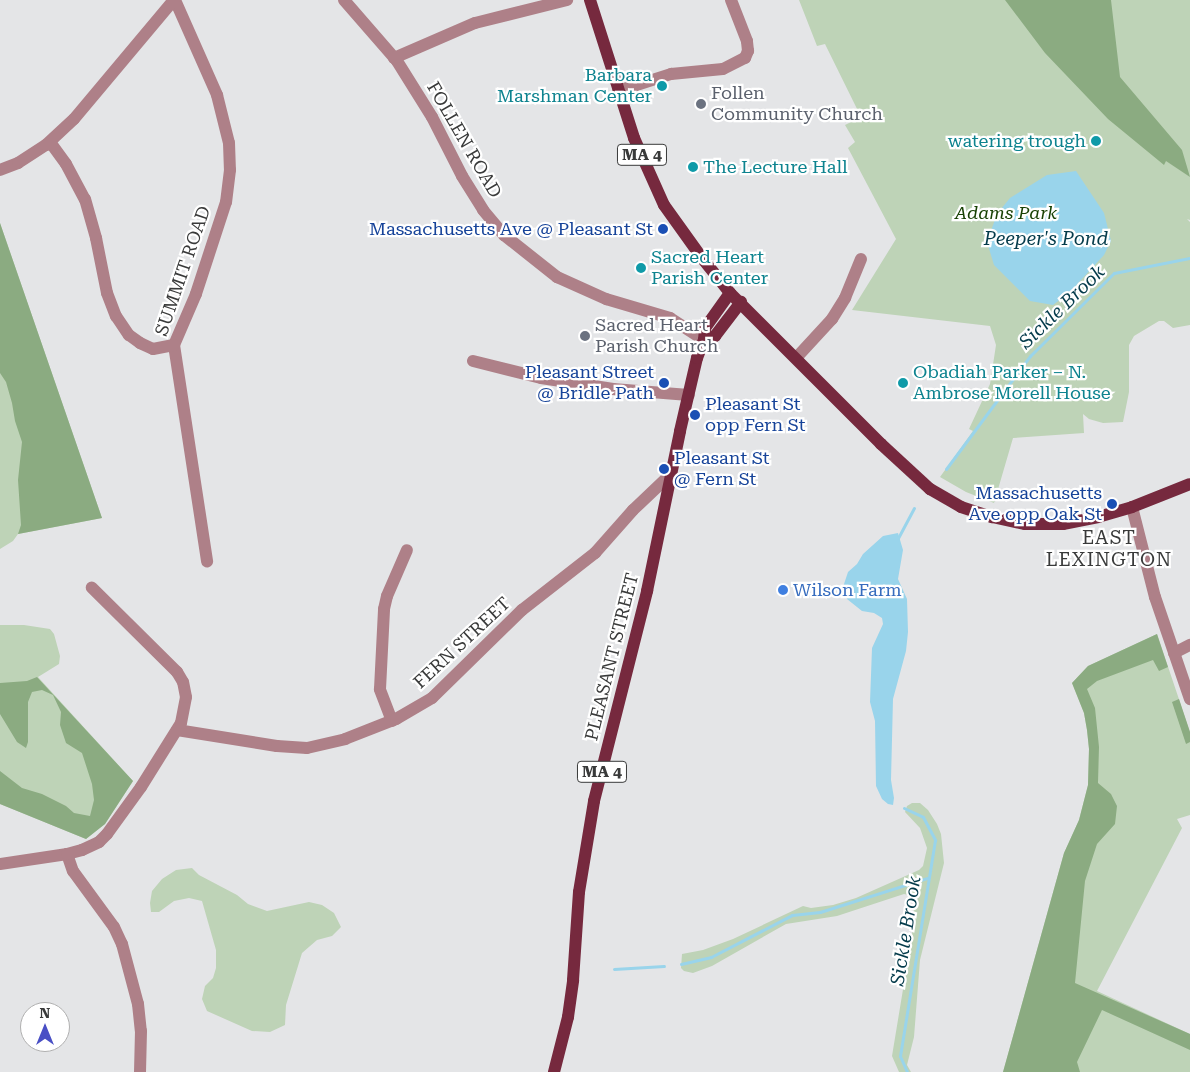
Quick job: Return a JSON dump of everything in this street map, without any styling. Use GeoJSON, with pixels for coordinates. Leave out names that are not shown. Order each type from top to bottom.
{"type":"FeatureCollection","features":[{"type":"Feature","properties":{"kind":"main road","name":"MA 4"},"geometry":{"type":"LineString","coordinates":[[590,0],[634,138],[664,205],[702,258],[730,292]]}},
{"type":"Feature","properties":{"kind":"main road","name":"PLEASANT STREET"},"geometry":{"type":"LineString","coordinates":[[554,1072],[568,1017],[574,980],[579,892],[588,836],[647,591],[670,475],[704,340],[704,328],[730,292]]}},
{"type":"Feature","properties":{"kind":"main road"},"geometry":{"type":"LineString","coordinates":[[730,292],[887,450],[930,489],[961,508],[1025,524],[1081,522],[1132,508],[1190,484]]}},
{"type":"Feature","properties":{"kind":"main road"},"geometry":{"type":"LineString","coordinates":[[704,340],[715,336],[741,302]]}},
{"type":"Feature","properties":{"kind":"street"},"geometry":{"type":"LineString","coordinates":[[0,170],[18,163],[50,142],[74,119],[174,0]]}},
{"type":"Feature","properties":{"kind":"street","name":"SUMMIT ROAD"},"geometry":{"type":"LineString","coordinates":[[174,0],[217,95],[229,143],[230,170],[226,202],[196,294],[174,345],[207,561]]}},
{"type":"Feature","properties":{"kind":"street","name":"FOLLEN ROAD"},"geometry":{"type":"LineString","coordinates":[[344,0],[394,58],[432,117],[462,176],[478,202],[504,235],[557,277],[606,299],[670,318],[704,340]]}},
{"type":"Feature","properties":{"kind":"street"},"geometry":{"type":"LineString","coordinates":[[394,58],[475,23],[567,0]]}},
{"type":"Feature","properties":{"kind":"street"},"geometry":{"type":"LineString","coordinates":[[618,91],[672,74],[716,71],[745,58],[748,51],[748,41],[731,0]]}},
{"type":"Feature","properties":{"kind":"street"},"geometry":{"type":"LineString","coordinates":[[50,142],[66,164],[85,199],[96,238],[107,293],[116,316],[128,335],[140,343],[153,349],[174,345]]}},
{"type":"Feature","properties":{"kind":"street"},"geometry":{"type":"LineString","coordinates":[[796,357],[832,319],[845,298],[861,259]]}},
{"type":"Feature","properties":{"kind":"street"},"geometry":{"type":"LineString","coordinates":[[473,360],[541,378],[613,388],[689,395]]}},
{"type":"Feature","properties":{"kind":"street","name":"FERN STREET"},"geometry":{"type":"LineString","coordinates":[[177,730],[276,746],[308,748],[345,739],[392,721],[432,698],[522,610],[595,553],[633,510],[670,475]]}},
{"type":"Feature","properties":{"kind":"street"},"geometry":{"type":"LineString","coordinates":[[1132,508],[1156,597],[1190,699]]}},
{"type":"Feature","properties":{"kind":"street"},"geometry":{"type":"LineString","coordinates":[[392,721],[380,689],[384,609],[387,596],[407,550]]}},
{"type":"Feature","properties":{"kind":"street"},"geometry":{"type":"LineString","coordinates":[[0,874],[4,863],[66,854],[82,850],[98,842],[107,834],[177,730],[186,697],[183,682],[177,672],[92,588]]}},
{"type":"Feature","properties":{"kind":"street"},"geometry":{"type":"LineString","coordinates":[[1174,653],[1190,645]]}},
{"type":"Feature","properties":{"kind":"street"},"geometry":{"type":"LineString","coordinates":[[66,854],[73,871],[114,927],[122,944],[138,1004],[141,1030],[140,1072]]}},
{"type":"Feature","properties":{"kind":"green space","name":"Adams Park"},"geometry":{"type":"Polygon","coordinates":[[[799,0],[1190,0],[1190,220],[1187,219],[1190,222],[1190,325],[1173,328],[1164,321],[1159,321],[1134,336],[1129,345],[1129,392],[1123,422],[1103,423],[1089,419],[1083,414],[1084,433],[1013,438],[994,503],[966,492],[940,477],[973,431],[969,429],[990,384],[996,345],[990,326],[852,310],[896,239],[848,148],[855,142],[845,125],[861,117],[825,44],[817,46],[799,0]]]}},
{"type":"Feature","properties":{"kind":"green space"},"geometry":{"type":"Polygon","coordinates":[[[1005,0],[1111,0],[1120,77],[1182,150],[1190,177],[1166,161],[1164,165],[1108,119],[1045,53],[1005,0]]]}},
{"type":"Feature","properties":{"kind":"green space"},"geometry":{"type":"Polygon","coordinates":[[[0,223],[102,518],[18,534],[13,541],[0,549],[0,223]]]}},
{"type":"Feature","properties":{"kind":"green space"},"geometry":{"type":"Polygon","coordinates":[[[0,223],[102,518],[18,534],[21,525],[18,480],[22,442],[6,382],[0,373],[0,223]]]}},
{"type":"Feature","properties":{"kind":"green space"},"geometry":{"type":"Polygon","coordinates":[[[0,625],[24,625],[50,629],[54,634],[60,656],[59,664],[38,677],[133,781],[105,824],[86,839],[0,804],[0,625]]]}},
{"type":"Feature","properties":{"kind":"green space"},"geometry":{"type":"Polygon","coordinates":[[[1157,634],[1190,732],[1190,815],[1177,819],[1182,828],[1097,991],[1190,1034],[1190,1072],[1003,1072],[1064,853],[1079,820],[1088,785],[1089,749],[1087,730],[1084,713],[1072,683],[1088,666],[1157,634]]]}},
{"type":"Feature","properties":{"kind":"green space"},"geometry":{"type":"Polygon","coordinates":[[[1157,634],[1168,667],[1159,671],[1153,660],[1097,681],[1087,689],[1095,708],[1099,747],[1098,783],[1111,794],[1117,806],[1115,824],[1097,844],[1085,881],[1075,983],[1190,1034],[1190,1050],[1102,1010],[1077,1062],[1080,1072],[1003,1072],[1064,853],[1079,820],[1088,785],[1089,749],[1087,730],[1084,713],[1072,683],[1088,666],[1157,634]]]}},
{"type":"Feature","properties":{"kind":"green space"},"geometry":{"type":"Polygon","coordinates":[[[37,677],[133,781],[105,824],[86,839],[0,804],[0,771],[22,788],[42,794],[66,806],[74,813],[90,816],[94,800],[92,784],[82,753],[66,743],[60,725],[61,712],[53,695],[42,690],[32,692],[28,702],[28,742],[26,748],[17,742],[0,714],[0,683],[27,681],[37,677]]]}},
{"type":"Feature","properties":{"kind":"green space"},"geometry":{"type":"Polygon","coordinates":[[[1179,699],[1190,732],[1190,742],[1186,744],[1172,702],[1179,699]]]}},
{"type":"Feature","properties":{"kind":"green space"},"geometry":{"type":"Polygon","coordinates":[[[912,803],[920,803],[928,810],[937,824],[941,834],[944,863],[920,960],[914,1037],[907,1065],[911,1072],[899,1072],[892,1056],[912,935],[914,905],[912,896],[904,894],[837,916],[786,924],[712,966],[693,973],[684,971],[681,968],[682,954],[703,950],[733,939],[803,906],[811,908],[833,905],[856,898],[919,870],[923,866],[927,848],[920,828],[905,812],[907,806],[912,803]]]}},
{"type":"Feature","properties":{"kind":"green space"},"geometry":{"type":"Polygon","coordinates":[[[192,868],[199,875],[237,895],[248,904],[267,911],[309,902],[322,905],[334,913],[341,927],[332,936],[317,940],[302,953],[286,1005],[285,1025],[270,1032],[252,1031],[207,1011],[202,999],[205,986],[213,978],[216,968],[216,950],[202,901],[189,898],[174,901],[159,912],[151,912],[150,903],[152,891],[162,879],[176,870],[192,868]]]}},
{"type":"Feature","properties":{"kind":"water","name":"Peeper's Pond"},"geometry":{"type":"Polygon","coordinates":[[[1076,171],[1104,213],[1111,241],[1104,255],[1070,292],[1053,305],[1030,301],[994,265],[987,242],[997,214],[1010,198],[1047,175],[1076,171]]]}},
{"type":"Feature","properties":{"kind":"water"},"geometry":{"type":"Polygon","coordinates":[[[898,533],[903,550],[898,579],[907,599],[908,632],[906,651],[893,699],[891,780],[894,798],[893,805],[888,804],[882,799],[876,786],[875,721],[870,702],[872,648],[883,624],[882,618],[874,613],[862,611],[847,599],[843,587],[848,572],[857,564],[863,554],[883,536],[898,533]]]}},
{"type":"Feature","properties":{"kind":"waterway","name":"Sickle Brook"},"geometry":{"type":"LineString","coordinates":[[946,469],[1030,356],[1114,273],[1190,258]]}},
{"type":"Feature","properties":{"kind":"waterway","name":"Sickle Brook"},"geometry":{"type":"LineString","coordinates":[[898,538],[914,508]]}},
{"type":"Feature","properties":{"kind":"waterway","name":"Sickle Brook"},"geometry":{"type":"LineString","coordinates":[[904,808],[923,817],[935,840],[900,1056],[907,1072]]}},
{"type":"Feature","properties":{"kind":"waterway"},"geometry":{"type":"LineString","coordinates":[[681,964],[711,957],[792,915],[820,912],[927,878]]}},
{"type":"Feature","properties":{"kind":"waterway"},"geometry":{"type":"LineString","coordinates":[[614,969],[664,966]]}},
{"type":"Feature","properties":{"kind":"place","name":"Barbara Marshman Center"},"geometry":{"type":"Point","coordinates":[662,86]}},
{"type":"Feature","properties":{"kind":"place","name":"Follen Community Church"},"geometry":{"type":"Point","coordinates":[701,104]}},
{"type":"Feature","properties":{"kind":"place","name":"watering trough"},"geometry":{"type":"Point","coordinates":[1096,141]}},
{"type":"Feature","properties":{"kind":"place","name":"The Lecture Hall"},"geometry":{"type":"Point","coordinates":[693,167]}},
{"type":"Feature","properties":{"kind":"place","name":"Massachusetts Ave @ Pleasant St"},"geometry":{"type":"Point","coordinates":[663,229]}},
{"type":"Feature","properties":{"kind":"place","name":"Sacred Heart Parish Center"},"geometry":{"type":"Point","coordinates":[641,268]}},
{"type":"Feature","properties":{"kind":"place","name":"Sacred Heart Parish Church"},"geometry":{"type":"Point","coordinates":[585,336]}},
{"type":"Feature","properties":{"kind":"place","name":"Pleasant Street @ Bridle Path"},"geometry":{"type":"Point","coordinates":[664,383]}},
{"type":"Feature","properties":{"kind":"place","name":"Obadiah Parker – N. Ambrose Morell House"},"geometry":{"type":"Point","coordinates":[903,383]}},
{"type":"Feature","properties":{"kind":"place","name":"Pleasant St opp Fern St"},"geometry":{"type":"Point","coordinates":[695,415]}},
{"type":"Feature","properties":{"kind":"place","name":"Pleasant St @ Fern St"},"geometry":{"type":"Point","coordinates":[664,469]}},
{"type":"Feature","properties":{"kind":"place","name":"Massachusetts Ave opp Oak St"},"geometry":{"type":"Point","coordinates":[1112,504]}},
{"type":"Feature","properties":{"kind":"place","name":"Wilson Farm"},"geometry":{"type":"Point","coordinates":[783,590]}},
{"type":"Feature","properties":{"kind":"district","name":"EAST LEXINGTON"},"geometry":{"type":"Point","coordinates":[1109,549]}}]}
